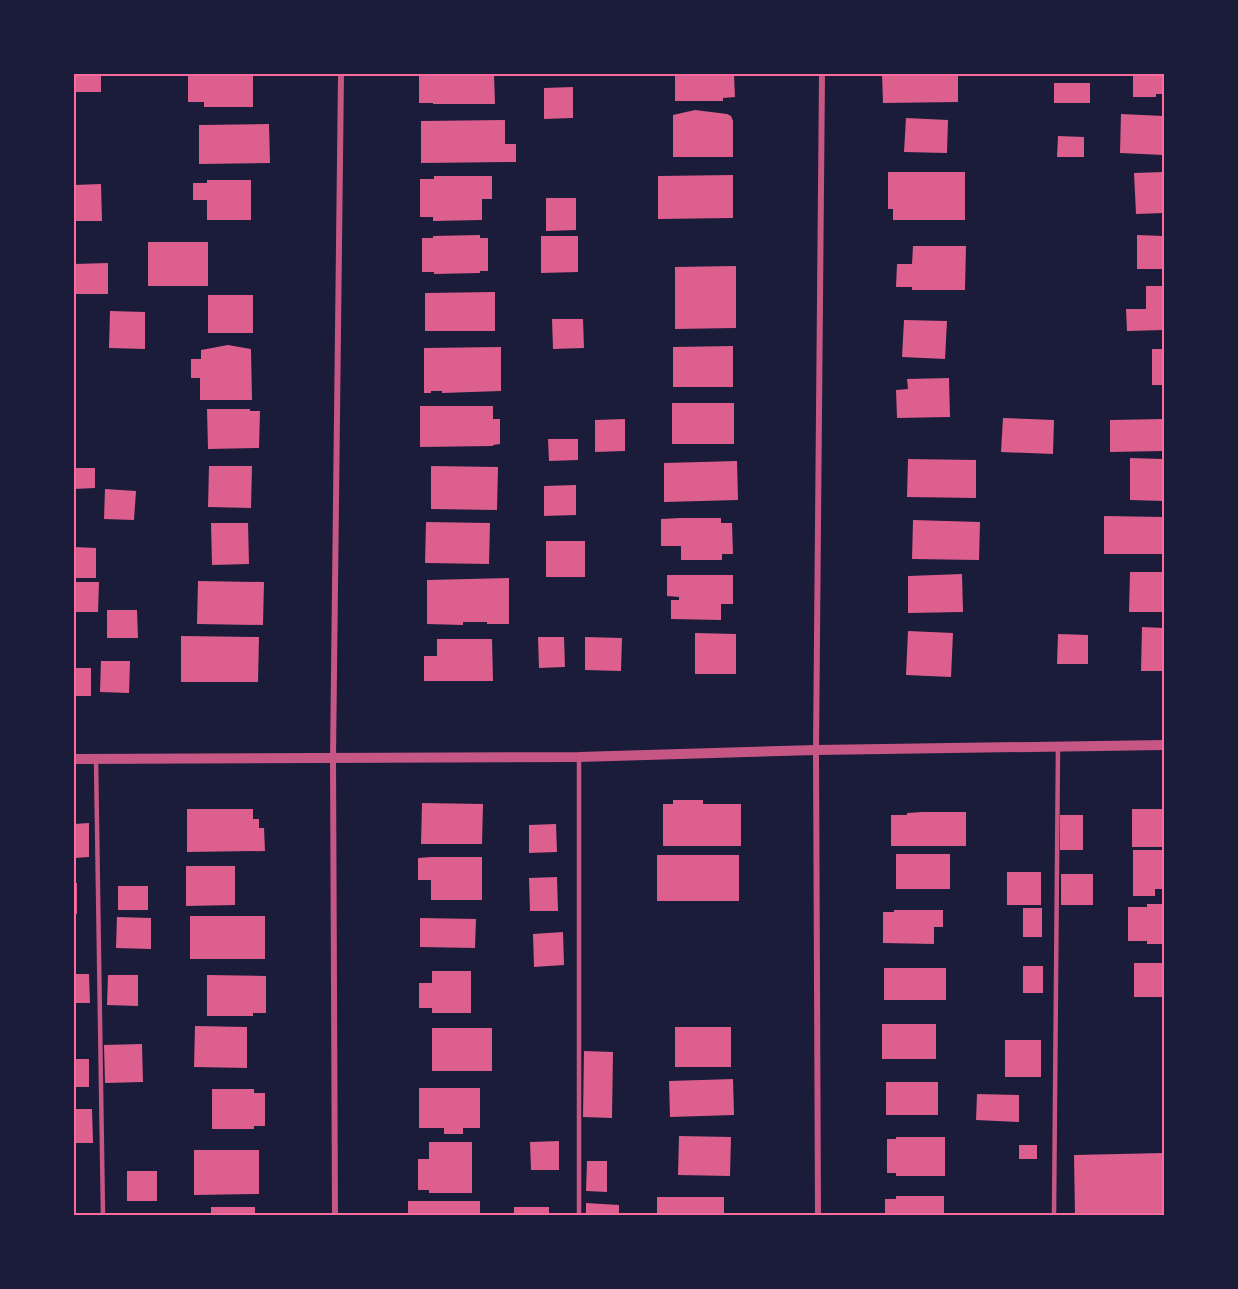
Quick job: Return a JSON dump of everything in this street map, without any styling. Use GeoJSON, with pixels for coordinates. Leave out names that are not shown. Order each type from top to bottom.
{"type":"FeatureCollection","features":[{"type":"Feature","properties":{"kind":"street"},"geometry":{"type":"LineString","coordinates":[[335,1215],[333,758],[340,74]]}},
{"type":"Feature","properties":{"kind":"street"},"geometry":{"type":"LineString","coordinates":[[818,1215],[816,750],[822,74]]}},
{"type":"Feature","properties":{"kind":"street"},"geometry":{"type":"LineString","coordinates":[[74,759],[579,757],[816,750],[1164,745]]}},
{"type":"Feature","properties":{"kind":"lane"},"geometry":{"type":"LineString","coordinates":[[1054,1215],[1058,747]]}},
{"type":"Feature","properties":{"kind":"lane"},"geometry":{"type":"LineString","coordinates":[[579,757],[579,1215]]}},
{"type":"Feature","properties":{"kind":"lane"},"geometry":{"type":"LineString","coordinates":[[96,760],[103,1215]]}},
{"type":"Feature","properties":{"kind":"building"},"geometry":{"type":"Polygon","coordinates":[[[74,74],[101,74],[101,92],[74,92],[74,74]]]}},
{"type":"Feature","properties":{"kind":"building"},"geometry":{"type":"Polygon","coordinates":[[[188,74],[253,74],[253,107],[204,107],[204,102],[188,102],[188,74]]]}},
{"type":"Feature","properties":{"kind":"building"},"geometry":{"type":"Polygon","coordinates":[[[419,74],[494,74],[495,104],[419,103],[419,74]]]}},
{"type":"Feature","properties":{"kind":"building"},"geometry":{"type":"Polygon","coordinates":[[[675,74],[734,74],[735,97],[723,98],[723,101],[675,101],[675,74]]]}},
{"type":"Feature","properties":{"kind":"building"},"geometry":{"type":"Polygon","coordinates":[[[882,74],[958,74],[958,102],[883,103],[882,74]]]}},
{"type":"Feature","properties":{"kind":"building"},"geometry":{"type":"Polygon","coordinates":[[[1133,74],[1164,74],[1164,94],[1156,94],[1156,97],[1133,97],[1133,74]]]}},
{"type":"Feature","properties":{"kind":"building"},"geometry":{"type":"Polygon","coordinates":[[[1054,83],[1090,83],[1090,103],[1054,103],[1054,83]]]}},
{"type":"Feature","properties":{"kind":"building"},"geometry":{"type":"Polygon","coordinates":[[[573,87],[573,118],[544,119],[544,88],[573,87]]]}},
{"type":"Feature","properties":{"kind":"building"},"geometry":{"type":"Polygon","coordinates":[[[695,110],[731,116],[733,157],[673,157],[673,115],[695,110]]]}},
{"type":"Feature","properties":{"kind":"building"},"geometry":{"type":"Polygon","coordinates":[[[1121,114],[1164,116],[1164,155],[1120,153],[1121,114]]]}},
{"type":"Feature","properties":{"kind":"building"},"geometry":{"type":"Polygon","coordinates":[[[906,118],[948,120],[947,153],[904,152],[906,118]]]}},
{"type":"Feature","properties":{"kind":"building"},"geometry":{"type":"Polygon","coordinates":[[[505,120],[505,144],[516,144],[516,162],[421,163],[421,121],[505,120]]]}},
{"type":"Feature","properties":{"kind":"building"},"geometry":{"type":"Polygon","coordinates":[[[269,124],[270,163],[199,164],[199,125],[269,124]]]}},
{"type":"Feature","properties":{"kind":"building"},"geometry":{"type":"Polygon","coordinates":[[[1058,136],[1084,137],[1084,157],[1057,157],[1058,136]]]}},
{"type":"Feature","properties":{"kind":"building"},"geometry":{"type":"Polygon","coordinates":[[[888,172],[965,172],[965,220],[893,220],[893,209],[888,209],[888,172]]]}},
{"type":"Feature","properties":{"kind":"building"},"geometry":{"type":"Polygon","coordinates":[[[1164,172],[1164,213],[1136,214],[1134,173],[1164,172]]]}},
{"type":"Feature","properties":{"kind":"building"},"geometry":{"type":"Polygon","coordinates":[[[733,175],[733,218],[658,219],[658,176],[733,175]]]}},
{"type":"Feature","properties":{"kind":"building"},"geometry":{"type":"Polygon","coordinates":[[[434,176],[492,176],[492,199],[482,199],[482,220],[433,221],[433,217],[420,217],[420,179],[434,179],[434,176]]]}},
{"type":"Feature","properties":{"kind":"building"},"geometry":{"type":"Polygon","coordinates":[[[207,180],[251,180],[251,220],[207,220],[207,200],[193,200],[193,183],[207,183],[207,180]]]}},
{"type":"Feature","properties":{"kind":"building"},"geometry":{"type":"Polygon","coordinates":[[[101,184],[102,221],[74,221],[74,185],[101,184]]]}},
{"type":"Feature","properties":{"kind":"building"},"geometry":{"type":"Polygon","coordinates":[[[546,198],[576,198],[576,230],[546,231],[546,198]]]}},
{"type":"Feature","properties":{"kind":"building"},"geometry":{"type":"Polygon","coordinates":[[[480,235],[480,238],[488,238],[488,271],[434,274],[434,272],[422,272],[422,238],[480,235]]]}},
{"type":"Feature","properties":{"kind":"building"},"geometry":{"type":"Polygon","coordinates":[[[1137,235],[1164,236],[1164,269],[1137,269],[1137,235]]]}},
{"type":"Feature","properties":{"kind":"building"},"geometry":{"type":"Polygon","coordinates":[[[541,236],[578,236],[578,272],[541,273],[541,236]]]}},
{"type":"Feature","properties":{"kind":"building"},"geometry":{"type":"Polygon","coordinates":[[[148,242],[208,242],[208,286],[148,286],[148,242]]]}},
{"type":"Feature","properties":{"kind":"building"},"geometry":{"type":"Polygon","coordinates":[[[913,246],[966,246],[965,290],[912,290],[912,287],[896,287],[897,264],[912,264],[913,246]]]}},
{"type":"Feature","properties":{"kind":"building"},"geometry":{"type":"Polygon","coordinates":[[[108,263],[108,294],[74,294],[74,264],[108,263]]]}},
{"type":"Feature","properties":{"kind":"building"},"geometry":{"type":"Polygon","coordinates":[[[736,266],[736,328],[675,329],[675,267],[736,266]]]}},
{"type":"Feature","properties":{"kind":"building"},"geometry":{"type":"Polygon","coordinates":[[[1146,286],[1164,286],[1164,330],[1127,331],[1126,309],[1146,309],[1146,286]]]}},
{"type":"Feature","properties":{"kind":"building"},"geometry":{"type":"Polygon","coordinates":[[[495,292],[495,331],[425,331],[425,293],[495,292]]]}},
{"type":"Feature","properties":{"kind":"building"},"geometry":{"type":"Polygon","coordinates":[[[208,295],[253,295],[253,333],[208,333],[208,295]]]}},
{"type":"Feature","properties":{"kind":"building"},"geometry":{"type":"Polygon","coordinates":[[[110,311],[145,312],[145,349],[109,348],[110,311]]]}},
{"type":"Feature","properties":{"kind":"building"},"geometry":{"type":"Polygon","coordinates":[[[552,319],[583,319],[584,348],[553,349],[552,319]]]}},
{"type":"Feature","properties":{"kind":"building"},"geometry":{"type":"Polygon","coordinates":[[[904,320],[947,321],[945,359],[902,357],[904,320]]]}},
{"type":"Feature","properties":{"kind":"building"},"geometry":{"type":"Polygon","coordinates":[[[228,345],[251,349],[252,400],[200,400],[200,378],[191,378],[191,359],[201,359],[201,350],[228,345]]]}},
{"type":"Feature","properties":{"kind":"building"},"geometry":{"type":"Polygon","coordinates":[[[733,346],[733,387],[673,387],[673,347],[733,346]]]}},
{"type":"Feature","properties":{"kind":"building"},"geometry":{"type":"Polygon","coordinates":[[[501,347],[501,391],[442,393],[442,391],[431,391],[431,393],[424,393],[424,348],[501,347]]]}},
{"type":"Feature","properties":{"kind":"building"},"geometry":{"type":"Polygon","coordinates":[[[1152,349],[1164,349],[1164,385],[1152,385],[1152,349]]]}},
{"type":"Feature","properties":{"kind":"building"},"geometry":{"type":"Polygon","coordinates":[[[949,378],[950,417],[897,418],[896,390],[908,389],[907,379],[949,378]]]}},
{"type":"Feature","properties":{"kind":"building"},"geometry":{"type":"Polygon","coordinates":[[[672,403],[734,403],[734,444],[672,444],[672,403]]]}},
{"type":"Feature","properties":{"kind":"building"},"geometry":{"type":"Polygon","coordinates":[[[420,406],[493,406],[493,419],[500,419],[500,444],[420,447],[420,406]]]}},
{"type":"Feature","properties":{"kind":"building"},"geometry":{"type":"Polygon","coordinates":[[[207,409],[260,411],[259,448],[208,449],[207,409]]]}},
{"type":"Feature","properties":{"kind":"building"},"geometry":{"type":"Polygon","coordinates":[[[1003,418],[1054,420],[1053,454],[1001,452],[1003,418]]]}},
{"type":"Feature","properties":{"kind":"building"},"geometry":{"type":"Polygon","coordinates":[[[625,419],[625,451],[595,452],[595,420],[625,419]]]}},
{"type":"Feature","properties":{"kind":"building"},"geometry":{"type":"Polygon","coordinates":[[[1164,419],[1164,451],[1110,452],[1110,420],[1164,419]]]}},
{"type":"Feature","properties":{"kind":"building"},"geometry":{"type":"Polygon","coordinates":[[[548,439],[578,439],[578,460],[549,461],[548,439]]]}},
{"type":"Feature","properties":{"kind":"building"},"geometry":{"type":"Polygon","coordinates":[[[1130,458],[1164,459],[1164,501],[1130,500],[1130,458]]]}},
{"type":"Feature","properties":{"kind":"building"},"geometry":{"type":"Polygon","coordinates":[[[908,459],[976,460],[976,498],[907,497],[908,459]]]}},
{"type":"Feature","properties":{"kind":"building"},"geometry":{"type":"Polygon","coordinates":[[[737,461],[738,500],[664,502],[664,463],[737,461]]]}},
{"type":"Feature","properties":{"kind":"building"},"geometry":{"type":"Polygon","coordinates":[[[209,466],[252,466],[251,508],[208,507],[209,466]]]}},
{"type":"Feature","properties":{"kind":"building"},"geometry":{"type":"Polygon","coordinates":[[[431,466],[498,467],[497,510],[431,509],[431,466]]]}},
{"type":"Feature","properties":{"kind":"building"},"geometry":{"type":"Polygon","coordinates":[[[74,468],[95,468],[95,488],[74,489],[74,468]]]}},
{"type":"Feature","properties":{"kind":"building"},"geometry":{"type":"Polygon","coordinates":[[[576,485],[576,515],[544,516],[544,486],[576,485]]]}},
{"type":"Feature","properties":{"kind":"building"},"geometry":{"type":"Polygon","coordinates":[[[105,489],[136,491],[134,520],[104,519],[105,489]]]}},
{"type":"Feature","properties":{"kind":"building"},"geometry":{"type":"Polygon","coordinates":[[[1104,516],[1164,517],[1164,554],[1104,554],[1104,516]]]}},
{"type":"Feature","properties":{"kind":"building"},"geometry":{"type":"Polygon","coordinates":[[[721,518],[721,523],[732,523],[733,554],[722,554],[722,560],[681,560],[681,546],[661,546],[661,519],[721,518]]]}},
{"type":"Feature","properties":{"kind":"building"},"geometry":{"type":"Polygon","coordinates":[[[913,520],[980,522],[979,560],[912,559],[913,520]]]}},
{"type":"Feature","properties":{"kind":"building"},"geometry":{"type":"Polygon","coordinates":[[[426,522],[490,523],[489,564],[425,563],[426,522]]]}},
{"type":"Feature","properties":{"kind":"building"},"geometry":{"type":"Polygon","coordinates":[[[211,523],[248,523],[249,564],[212,565],[211,523]]]}},
{"type":"Feature","properties":{"kind":"building"},"geometry":{"type":"Polygon","coordinates":[[[546,541],[585,541],[585,577],[546,577],[546,541]]]}},
{"type":"Feature","properties":{"kind":"building"},"geometry":{"type":"Polygon","coordinates":[[[74,547],[96,548],[96,578],[74,578],[74,547]]]}},
{"type":"Feature","properties":{"kind":"building"},"geometry":{"type":"Polygon","coordinates":[[[1130,572],[1164,572],[1164,612],[1129,612],[1130,572]]]}},
{"type":"Feature","properties":{"kind":"building"},"geometry":{"type":"Polygon","coordinates":[[[962,574],[963,612],[908,613],[908,576],[962,574]]]}},
{"type":"Feature","properties":{"kind":"building"},"geometry":{"type":"Polygon","coordinates":[[[667,575],[733,575],[733,604],[721,604],[721,620],[671,619],[671,600],[679,600],[679,597],[667,596],[667,575]]]}},
{"type":"Feature","properties":{"kind":"building"},"geometry":{"type":"Polygon","coordinates":[[[509,578],[509,624],[463,622],[463,625],[427,624],[427,580],[509,578]]]}},
{"type":"Feature","properties":{"kind":"building"},"geometry":{"type":"Polygon","coordinates":[[[198,581],[264,582],[263,625],[197,624],[198,581]]]}},
{"type":"Feature","properties":{"kind":"building"},"geometry":{"type":"Polygon","coordinates":[[[74,582],[99,582],[98,612],[74,612],[74,582]]]}},
{"type":"Feature","properties":{"kind":"building"},"geometry":{"type":"Polygon","coordinates":[[[107,610],[137,610],[138,638],[107,638],[107,610]]]}},
{"type":"Feature","properties":{"kind":"building"},"geometry":{"type":"Polygon","coordinates":[[[1142,627],[1164,628],[1164,671],[1141,671],[1142,627]]]}},
{"type":"Feature","properties":{"kind":"building"},"geometry":{"type":"Polygon","coordinates":[[[908,631],[953,633],[951,677],[906,675],[908,631]]]}},
{"type":"Feature","properties":{"kind":"building"},"geometry":{"type":"Polygon","coordinates":[[[695,633],[736,634],[736,674],[695,674],[695,633]]]}},
{"type":"Feature","properties":{"kind":"building"},"geometry":{"type":"Polygon","coordinates":[[[1058,634],[1088,635],[1088,664],[1057,664],[1058,634]]]}},
{"type":"Feature","properties":{"kind":"building"},"geometry":{"type":"Polygon","coordinates":[[[181,636],[259,637],[258,682],[181,682],[181,636]]]}},
{"type":"Feature","properties":{"kind":"building"},"geometry":{"type":"Polygon","coordinates":[[[538,637],[564,637],[565,667],[539,668],[538,637]]]}},
{"type":"Feature","properties":{"kind":"building"},"geometry":{"type":"Polygon","coordinates":[[[585,637],[622,638],[621,671],[585,670],[585,637]]]}},
{"type":"Feature","properties":{"kind":"building"},"geometry":{"type":"Polygon","coordinates":[[[437,639],[492,639],[493,681],[424,681],[424,656],[437,656],[437,639]]]}},
{"type":"Feature","properties":{"kind":"building"},"geometry":{"type":"Polygon","coordinates":[[[101,661],[130,661],[129,693],[100,692],[101,661]]]}},
{"type":"Feature","properties":{"kind":"building"},"geometry":{"type":"Polygon","coordinates":[[[74,668],[91,668],[91,696],[74,696],[74,668]]]}},
{"type":"Feature","properties":{"kind":"building"},"geometry":{"type":"Polygon","coordinates":[[[673,800],[703,800],[703,804],[741,804],[741,846],[663,846],[663,804],[673,804],[673,800]]]}},
{"type":"Feature","properties":{"kind":"building"},"geometry":{"type":"Polygon","coordinates":[[[422,803],[483,804],[482,844],[421,844],[422,803]]]}},
{"type":"Feature","properties":{"kind":"building"},"geometry":{"type":"Polygon","coordinates":[[[187,809],[253,809],[253,819],[259,819],[259,828],[264,828],[265,851],[187,852],[187,809]]]}},
{"type":"Feature","properties":{"kind":"building"},"geometry":{"type":"Polygon","coordinates":[[[1132,809],[1164,809],[1164,847],[1132,847],[1132,809]]]}},
{"type":"Feature","properties":{"kind":"building"},"geometry":{"type":"Polygon","coordinates":[[[966,812],[966,846],[891,846],[891,815],[966,812]]]}},
{"type":"Feature","properties":{"kind":"building"},"geometry":{"type":"Polygon","coordinates":[[[1060,815],[1083,815],[1083,850],[1060,850],[1060,815]]]}},
{"type":"Feature","properties":{"kind":"building"},"geometry":{"type":"Polygon","coordinates":[[[89,823],[89,857],[74,858],[74,824],[89,823]]]}},
{"type":"Feature","properties":{"kind":"building"},"geometry":{"type":"Polygon","coordinates":[[[556,824],[557,852],[529,853],[529,825],[556,824]]]}},
{"type":"Feature","properties":{"kind":"building"},"geometry":{"type":"Polygon","coordinates":[[[1133,850],[1164,850],[1164,889],[1155,889],[1155,896],[1133,896],[1133,850]]]}},
{"type":"Feature","properties":{"kind":"building"},"geometry":{"type":"Polygon","coordinates":[[[896,854],[950,854],[950,889],[896,889],[896,854]]]}},
{"type":"Feature","properties":{"kind":"building"},"geometry":{"type":"Polygon","coordinates":[[[657,855],[739,855],[739,901],[657,901],[657,855]]]}},
{"type":"Feature","properties":{"kind":"building"},"geometry":{"type":"Polygon","coordinates":[[[482,857],[482,900],[431,900],[431,880],[418,880],[418,858],[482,857]]]}},
{"type":"Feature","properties":{"kind":"building"},"geometry":{"type":"Polygon","coordinates":[[[186,866],[235,866],[235,905],[186,906],[186,866]]]}},
{"type":"Feature","properties":{"kind":"building"},"geometry":{"type":"Polygon","coordinates":[[[1007,872],[1041,872],[1041,905],[1007,905],[1007,872]]]}},
{"type":"Feature","properties":{"kind":"building"},"geometry":{"type":"Polygon","coordinates":[[[1061,874],[1093,874],[1093,905],[1061,905],[1061,874]]]}},
{"type":"Feature","properties":{"kind":"building"},"geometry":{"type":"Polygon","coordinates":[[[557,877],[558,911],[530,911],[529,878],[557,877]]]}},
{"type":"Feature","properties":{"kind":"building"},"geometry":{"type":"Polygon","coordinates":[[[74,883],[77,883],[77,914],[74,914],[74,883]]]}},
{"type":"Feature","properties":{"kind":"building"},"geometry":{"type":"Polygon","coordinates":[[[118,886],[148,886],[148,910],[118,910],[118,886]]]}},
{"type":"Feature","properties":{"kind":"building"},"geometry":{"type":"Polygon","coordinates":[[[1147,904],[1164,904],[1164,944],[1128,941],[1128,907],[1147,907],[1147,904]]]}},
{"type":"Feature","properties":{"kind":"building"},"geometry":{"type":"Polygon","coordinates":[[[1023,908],[1042,908],[1042,937],[1023,937],[1023,908]]]}},
{"type":"Feature","properties":{"kind":"building"},"geometry":{"type":"Polygon","coordinates":[[[894,910],[943,910],[943,927],[934,927],[934,944],[883,943],[883,912],[894,912],[894,910]]]}},
{"type":"Feature","properties":{"kind":"building"},"geometry":{"type":"Polygon","coordinates":[[[190,916],[265,916],[265,959],[190,959],[190,916]]]}},
{"type":"Feature","properties":{"kind":"building"},"geometry":{"type":"Polygon","coordinates":[[[117,917],[151,918],[151,949],[116,948],[117,917]]]}},
{"type":"Feature","properties":{"kind":"building"},"geometry":{"type":"Polygon","coordinates":[[[420,918],[476,919],[475,948],[420,947],[420,918]]]}},
{"type":"Feature","properties":{"kind":"building"},"geometry":{"type":"Polygon","coordinates":[[[563,932],[564,965],[534,967],[533,934],[563,932]]]}},
{"type":"Feature","properties":{"kind":"building"},"geometry":{"type":"Polygon","coordinates":[[[1134,963],[1164,963],[1164,997],[1134,997],[1134,963]]]}},
{"type":"Feature","properties":{"kind":"building"},"geometry":{"type":"Polygon","coordinates":[[[1023,966],[1043,966],[1043,993],[1023,993],[1023,966]]]}},
{"type":"Feature","properties":{"kind":"building"},"geometry":{"type":"Polygon","coordinates":[[[884,968],[946,968],[946,1000],[884,1000],[884,968]]]}},
{"type":"Feature","properties":{"kind":"building"},"geometry":{"type":"Polygon","coordinates":[[[432,971],[471,971],[471,1013],[432,1013],[432,1008],[419,1008],[419,983],[432,983],[432,971]]]}},
{"type":"Feature","properties":{"kind":"building"},"geometry":{"type":"Polygon","coordinates":[[[74,974],[89,974],[90,1003],[74,1003],[74,974]]]}},
{"type":"Feature","properties":{"kind":"building"},"geometry":{"type":"Polygon","coordinates":[[[108,975],[138,975],[138,1006],[107,1005],[108,975]]]}},
{"type":"Feature","properties":{"kind":"building"},"geometry":{"type":"Polygon","coordinates":[[[207,975],[266,976],[266,1013],[253,1013],[253,1016],[207,1016],[207,975]]]}},
{"type":"Feature","properties":{"kind":"building"},"geometry":{"type":"Polygon","coordinates":[[[882,1024],[936,1024],[936,1059],[882,1059],[882,1024]]]}},
{"type":"Feature","properties":{"kind":"building"},"geometry":{"type":"Polygon","coordinates":[[[195,1026],[247,1027],[247,1068],[194,1067],[195,1026]]]}},
{"type":"Feature","properties":{"kind":"building"},"geometry":{"type":"Polygon","coordinates":[[[675,1027],[731,1027],[731,1067],[675,1067],[675,1027]]]}},
{"type":"Feature","properties":{"kind":"building"},"geometry":{"type":"Polygon","coordinates":[[[432,1028],[492,1028],[492,1071],[432,1071],[432,1028]]]}},
{"type":"Feature","properties":{"kind":"building"},"geometry":{"type":"Polygon","coordinates":[[[1005,1040],[1041,1040],[1041,1077],[1005,1077],[1005,1040]]]}},
{"type":"Feature","properties":{"kind":"building"},"geometry":{"type":"Polygon","coordinates":[[[142,1044],[143,1082],[105,1083],[104,1045],[142,1044]]]}},
{"type":"Feature","properties":{"kind":"building"},"geometry":{"type":"Polygon","coordinates":[[[584,1051],[613,1052],[612,1118],[583,1117],[584,1051]]]}},
{"type":"Feature","properties":{"kind":"building"},"geometry":{"type":"Polygon","coordinates":[[[74,1059],[89,1059],[89,1087],[74,1087],[74,1059]]]}},
{"type":"Feature","properties":{"kind":"building"},"geometry":{"type":"Polygon","coordinates":[[[733,1079],[734,1115],[670,1117],[669,1081],[733,1079]]]}},
{"type":"Feature","properties":{"kind":"building"},"geometry":{"type":"Polygon","coordinates":[[[886,1082],[938,1082],[938,1115],[886,1115],[886,1082]]]}},
{"type":"Feature","properties":{"kind":"building"},"geometry":{"type":"Polygon","coordinates":[[[419,1088],[480,1088],[480,1128],[463,1128],[463,1134],[444,1134],[444,1128],[419,1128],[419,1088]]]}},
{"type":"Feature","properties":{"kind":"building"},"geometry":{"type":"Polygon","coordinates":[[[212,1089],[254,1089],[254,1093],[265,1093],[265,1126],[254,1126],[254,1129],[212,1129],[212,1089]]]}},
{"type":"Feature","properties":{"kind":"building"},"geometry":{"type":"Polygon","coordinates":[[[977,1094],[1019,1095],[1019,1122],[976,1120],[977,1094]]]}},
{"type":"Feature","properties":{"kind":"building"},"geometry":{"type":"Polygon","coordinates":[[[74,1109],[92,1109],[93,1143],[74,1143],[74,1109]]]}},
{"type":"Feature","properties":{"kind":"building"},"geometry":{"type":"Polygon","coordinates":[[[679,1136],[731,1137],[730,1176],[678,1175],[679,1136]]]}},
{"type":"Feature","properties":{"kind":"building"},"geometry":{"type":"Polygon","coordinates":[[[896,1137],[945,1137],[945,1176],[896,1176],[896,1173],[887,1173],[887,1139],[896,1139],[896,1137]]]}},
{"type":"Feature","properties":{"kind":"building"},"geometry":{"type":"Polygon","coordinates":[[[559,1141],[559,1170],[531,1170],[530,1142],[559,1141]]]}},
{"type":"Feature","properties":{"kind":"building"},"geometry":{"type":"Polygon","coordinates":[[[429,1142],[472,1142],[472,1193],[429,1193],[429,1190],[418,1190],[418,1159],[429,1159],[429,1142]]]}},
{"type":"Feature","properties":{"kind":"building"},"geometry":{"type":"Polygon","coordinates":[[[1019,1145],[1037,1145],[1037,1159],[1019,1159],[1019,1145]]]}},
{"type":"Feature","properties":{"kind":"building"},"geometry":{"type":"Polygon","coordinates":[[[194,1150],[259,1150],[259,1194],[194,1195],[194,1150]]]}},
{"type":"Feature","properties":{"kind":"building"},"geometry":{"type":"Polygon","coordinates":[[[1164,1153],[1164,1216],[1075,1216],[1074,1155],[1164,1153]]]}},
{"type":"Feature","properties":{"kind":"building"},"geometry":{"type":"Polygon","coordinates":[[[587,1161],[607,1161],[607,1192],[586,1191],[587,1161]]]}},
{"type":"Feature","properties":{"kind":"building"},"geometry":{"type":"Polygon","coordinates":[[[127,1171],[157,1171],[157,1201],[127,1201],[127,1171]]]}},
{"type":"Feature","properties":{"kind":"building"},"geometry":{"type":"Polygon","coordinates":[[[896,1196],[944,1196],[944,1216],[885,1216],[885,1199],[896,1199],[896,1196]]]}},
{"type":"Feature","properties":{"kind":"building"},"geometry":{"type":"Polygon","coordinates":[[[657,1197],[724,1197],[724,1216],[657,1216],[657,1197]]]}},
{"type":"Feature","properties":{"kind":"building"},"geometry":{"type":"Polygon","coordinates":[[[408,1201],[480,1201],[480,1216],[408,1216],[408,1201]]]}},
{"type":"Feature","properties":{"kind":"building"},"geometry":{"type":"Polygon","coordinates":[[[586,1203],[619,1205],[619,1216],[586,1216],[586,1203]]]}},
{"type":"Feature","properties":{"kind":"building"},"geometry":{"type":"Polygon","coordinates":[[[211,1207],[255,1207],[255,1216],[211,1216],[211,1207]]]}},
{"type":"Feature","properties":{"kind":"building"},"geometry":{"type":"Polygon","coordinates":[[[514,1207],[549,1207],[549,1216],[514,1216],[514,1207]]]}}]}
